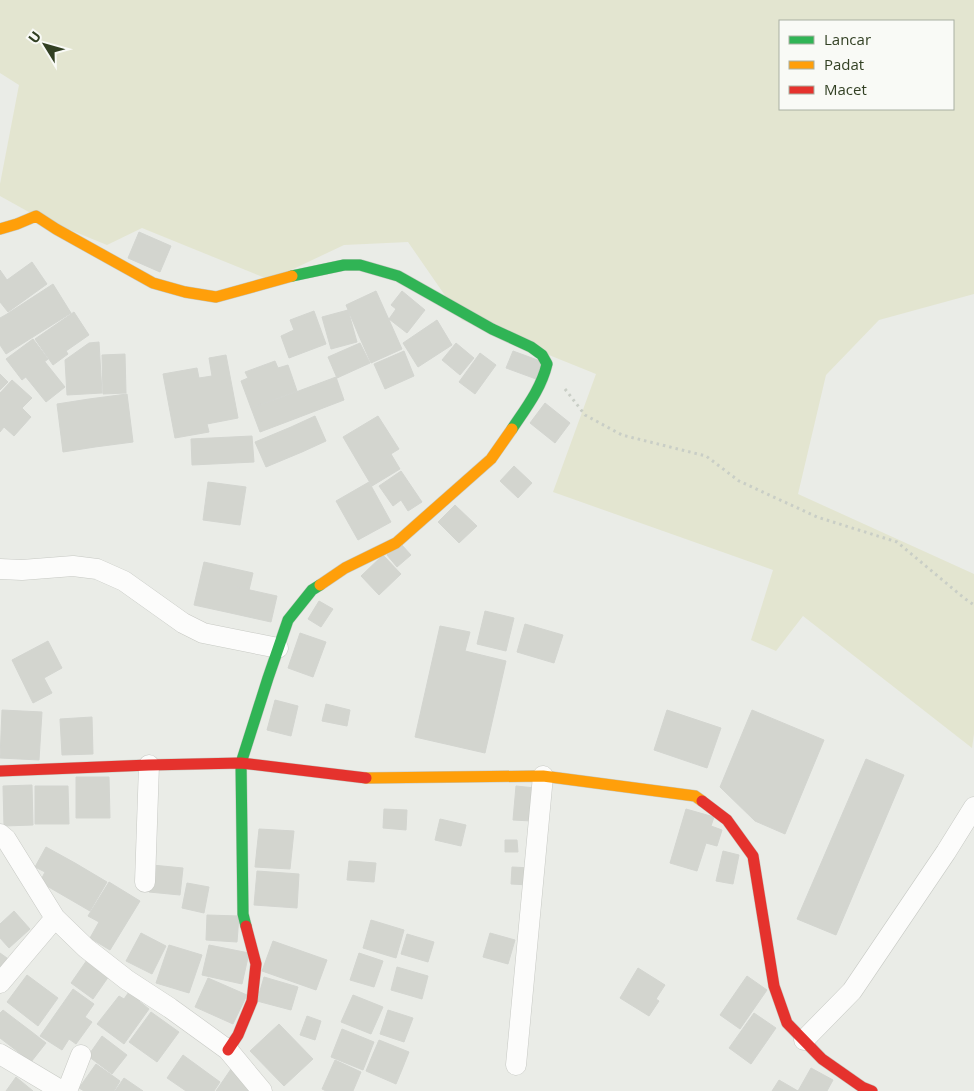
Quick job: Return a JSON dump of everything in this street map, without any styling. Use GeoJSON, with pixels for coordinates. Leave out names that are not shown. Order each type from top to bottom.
{"type":"FeatureCollection","features":[{"type":"Feature","properties":{"kind":"street"},"geometry":{"type":"LineString","coordinates":[[0,230],[36,216],[153,283],[185,292],[216,297],[290,276],[344,265],[360,266],[398,276],[492,329],[531,347],[542,355],[547,364],[540,385],[531,402],[491,459],[396,543],[344,568],[312,590],[288,620],[241,763],[243,914],[256,964],[252,1001],[238,1035],[228,1050]]}},
{"type":"Feature","properties":{"kind":"street"},"geometry":{"type":"LineString","coordinates":[[0,569],[22,570],[74,566],[97,569],[124,581],[183,623],[203,633],[278,648]]}},
{"type":"Feature","properties":{"kind":"street"},"geometry":{"type":"LineString","coordinates":[[0,771],[241,763],[372,779],[543,776],[695,796],[727,820],[752,856],[774,986],[787,1023],[822,1059],[862,1087],[872,1091]]}},
{"type":"Feature","properties":{"kind":"street"},"geometry":{"type":"LineString","coordinates":[[146,882],[149,765]]}},
{"type":"Feature","properties":{"kind":"street"},"geometry":{"type":"LineString","coordinates":[[516,1065],[543,776]]}},
{"type":"Feature","properties":{"kind":"street"},"geometry":{"type":"LineString","coordinates":[[804,1040],[852,991],[946,852],[974,807]]}},
{"type":"Feature","properties":{"kind":"street"},"geometry":{"type":"LineString","coordinates":[[0,834],[6,839],[55,918],[86,948],[127,980],[228,1050],[262,1091]]}},
{"type":"Feature","properties":{"kind":"street"},"geometry":{"type":"LineString","coordinates":[[0,983],[55,918]]}},
{"type":"Feature","properties":{"kind":"street"},"geometry":{"type":"LineString","coordinates":[[0,1054],[62,1091]]}},
{"type":"Feature","properties":{"kind":"street"},"geometry":{"type":"LineString","coordinates":[[67,1091],[81,1055]]}},
{"type":"Feature","properties":{"kind":"path"},"geometry":{"type":"LineString","coordinates":[[547,364],[585,415],[622,435],[706,456],[739,481],[817,517],[897,542],[974,605]]}},
{"type":"Feature","properties":{"kind":"green space"},"geometry":{"type":"Polygon","coordinates":[[[0,0],[974,0],[974,294],[879,320],[826,375],[798,494],[974,574],[974,734],[972,748],[803,616],[776,651],[751,640],[773,570],[553,492],[596,374],[462,320],[408,242],[344,245],[270,280],[142,228],[107,245],[36,216],[0,196],[0,184],[19,85],[0,73],[0,0]]]}},
{"type":"Feature","properties":{"kind":"building"},"geometry":{"type":"Polygon","coordinates":[[[139,232],[171,246],[160,272],[128,258],[139,232]]]}},
{"type":"Feature","properties":{"kind":"building"},"geometry":{"type":"Polygon","coordinates":[[[32,262],[47,284],[8,312],[0,302],[0,270],[7,280],[32,262]]]}},
{"type":"Feature","properties":{"kind":"building"},"geometry":{"type":"Polygon","coordinates":[[[53,284],[71,313],[25,342],[7,314],[53,284]]]}},
{"type":"Feature","properties":{"kind":"building"},"geometry":{"type":"Polygon","coordinates":[[[376,291],[390,322],[359,336],[346,305],[376,291]]]}},
{"type":"Feature","properties":{"kind":"building"},"geometry":{"type":"Polygon","coordinates":[[[402,291],[425,310],[407,333],[389,319],[396,309],[391,305],[402,291]]]}},
{"type":"Feature","properties":{"kind":"building"},"geometry":{"type":"Polygon","coordinates":[[[348,310],[357,342],[331,349],[322,317],[348,310]]]}},
{"type":"Feature","properties":{"kind":"building"},"geometry":{"type":"Polygon","coordinates":[[[314,311],[326,344],[289,358],[281,336],[294,330],[290,320],[314,311]]]}},
{"type":"Feature","properties":{"kind":"building"},"geometry":{"type":"Polygon","coordinates":[[[74,312],[89,335],[66,351],[68,354],[53,365],[35,339],[74,312]]]}},
{"type":"Feature","properties":{"kind":"building"},"geometry":{"type":"Polygon","coordinates":[[[7,314],[25,342],[6,354],[0,345],[0,318],[7,314]]]}},
{"type":"Feature","properties":{"kind":"building"},"geometry":{"type":"Polygon","coordinates":[[[437,320],[452,345],[418,367],[403,343],[437,320]]]}},
{"type":"Feature","properties":{"kind":"building"},"geometry":{"type":"Polygon","coordinates":[[[390,322],[402,349],[371,363],[359,336],[390,322]]]}},
{"type":"Feature","properties":{"kind":"building"},"geometry":{"type":"Polygon","coordinates":[[[33,339],[48,359],[22,380],[6,359],[33,339]]]}},
{"type":"Feature","properties":{"kind":"building"},"geometry":{"type":"Polygon","coordinates":[[[99,342],[102,393],[67,395],[65,360],[89,343],[99,342]]]}},
{"type":"Feature","properties":{"kind":"building"},"geometry":{"type":"Polygon","coordinates":[[[360,343],[370,363],[337,378],[328,357],[360,343]]]}},
{"type":"Feature","properties":{"kind":"building"},"geometry":{"type":"Polygon","coordinates":[[[456,343],[474,358],[460,375],[442,360],[456,343]]]}},
{"type":"Feature","properties":{"kind":"building"},"geometry":{"type":"Polygon","coordinates":[[[404,351],[414,376],[385,389],[374,364],[404,351]]]}},
{"type":"Feature","properties":{"kind":"building"},"geometry":{"type":"Polygon","coordinates":[[[513,351],[543,362],[536,379],[506,368],[513,351]]]}},
{"type":"Feature","properties":{"kind":"building"},"geometry":{"type":"Polygon","coordinates":[[[480,353],[496,365],[475,394],[459,382],[480,353]]]}},
{"type":"Feature","properties":{"kind":"building"},"geometry":{"type":"Polygon","coordinates":[[[125,354],[126,393],[103,394],[102,355],[125,354]]]}},
{"type":"Feature","properties":{"kind":"building"},"geometry":{"type":"Polygon","coordinates":[[[226,355],[238,418],[207,424],[209,432],[175,438],[163,374],[197,368],[199,378],[212,376],[209,358],[226,355]]]}},
{"type":"Feature","properties":{"kind":"building"},"geometry":{"type":"Polygon","coordinates":[[[275,361],[278,368],[288,365],[297,391],[251,408],[241,381],[248,378],[245,372],[275,361]]]}},
{"type":"Feature","properties":{"kind":"building"},"geometry":{"type":"Polygon","coordinates":[[[45,362],[65,387],[46,402],[25,376],[45,362]]]}},
{"type":"Feature","properties":{"kind":"building"},"geometry":{"type":"Polygon","coordinates":[[[0,374],[8,382],[0,390],[0,374]]]}},
{"type":"Feature","properties":{"kind":"building"},"geometry":{"type":"Polygon","coordinates":[[[336,377],[344,400],[297,418],[288,395],[336,377]]]}},
{"type":"Feature","properties":{"kind":"building"},"geometry":{"type":"Polygon","coordinates":[[[12,380],[32,398],[22,408],[31,417],[14,436],[4,427],[0,432],[0,393],[12,380]]]}},
{"type":"Feature","properties":{"kind":"building"},"geometry":{"type":"Polygon","coordinates":[[[127,394],[133,442],[95,447],[89,399],[127,394]]]}},
{"type":"Feature","properties":{"kind":"building"},"geometry":{"type":"Polygon","coordinates":[[[288,395],[297,418],[260,432],[251,408],[288,395]]]}},
{"type":"Feature","properties":{"kind":"building"},"geometry":{"type":"Polygon","coordinates":[[[89,399],[95,447],[63,452],[57,404],[89,399]]]}},
{"type":"Feature","properties":{"kind":"building"},"geometry":{"type":"Polygon","coordinates":[[[545,403],[570,423],[555,443],[530,423],[545,403]]]}},
{"type":"Feature","properties":{"kind":"building"},"geometry":{"type":"Polygon","coordinates":[[[315,416],[326,441],[302,452],[291,427],[315,416]]]}},
{"type":"Feature","properties":{"kind":"building"},"geometry":{"type":"Polygon","coordinates":[[[378,416],[399,449],[363,471],[343,437],[378,416]]]}},
{"type":"Feature","properties":{"kind":"building"},"geometry":{"type":"Polygon","coordinates":[[[291,427],[302,452],[266,467],[255,442],[291,427]]]}},
{"type":"Feature","properties":{"kind":"building"},"geometry":{"type":"Polygon","coordinates":[[[252,436],[254,462],[192,465],[191,439],[252,436]]]}},
{"type":"Feature","properties":{"kind":"building"},"geometry":{"type":"Polygon","coordinates":[[[391,454],[400,469],[372,486],[363,471],[391,454]]]}},
{"type":"Feature","properties":{"kind":"building"},"geometry":{"type":"Polygon","coordinates":[[[514,466],[532,483],[518,498],[500,481],[514,466]]]}},
{"type":"Feature","properties":{"kind":"building"},"geometry":{"type":"Polygon","coordinates":[[[401,471],[422,502],[408,511],[401,500],[393,506],[379,486],[401,471]]]}},
{"type":"Feature","properties":{"kind":"building"},"geometry":{"type":"Polygon","coordinates":[[[208,482],[246,487],[240,525],[203,520],[208,482]]]}},
{"type":"Feature","properties":{"kind":"building"},"geometry":{"type":"Polygon","coordinates":[[[369,482],[391,522],[358,540],[336,501],[369,482]]]}},
{"type":"Feature","properties":{"kind":"building"},"geometry":{"type":"Polygon","coordinates":[[[455,505],[477,526],[459,543],[438,522],[455,505]]]}},
{"type":"Feature","properties":{"kind":"building"},"geometry":{"type":"Polygon","coordinates":[[[401,544],[411,555],[397,567],[387,555],[401,544]]]}},
{"type":"Feature","properties":{"kind":"building"},"geometry":{"type":"Polygon","coordinates":[[[383,555],[401,574],[379,595],[361,576],[383,555]]]}},
{"type":"Feature","properties":{"kind":"building"},"geometry":{"type":"Polygon","coordinates":[[[204,562],[253,573],[249,590],[232,586],[226,612],[194,605],[204,562]]]}},
{"type":"Feature","properties":{"kind":"building"},"geometry":{"type":"Polygon","coordinates":[[[232,586],[277,596],[271,622],[226,612],[232,586]]]}},
{"type":"Feature","properties":{"kind":"building"},"geometry":{"type":"Polygon","coordinates":[[[319,601],[333,609],[321,627],[308,619],[319,601]]]}},
{"type":"Feature","properties":{"kind":"building"},"geometry":{"type":"Polygon","coordinates":[[[485,611],[514,618],[506,651],[477,644],[485,611]]]}},
{"type":"Feature","properties":{"kind":"building"},"geometry":{"type":"Polygon","coordinates":[[[525,624],[563,635],[554,663],[517,652],[525,624]]]}},
{"type":"Feature","properties":{"kind":"building"},"geometry":{"type":"Polygon","coordinates":[[[440,626],[470,632],[465,651],[506,661],[485,753],[415,737],[440,626]]]}},
{"type":"Feature","properties":{"kind":"building"},"geometry":{"type":"Polygon","coordinates":[[[300,633],[326,642],[313,677],[288,668],[300,633]]]}},
{"type":"Feature","properties":{"kind":"building"},"geometry":{"type":"Polygon","coordinates":[[[48,641],[62,668],[44,678],[52,693],[33,703],[12,660],[48,641]]]}},
{"type":"Feature","properties":{"kind":"building"},"geometry":{"type":"Polygon","coordinates":[[[275,700],[298,706],[291,736],[267,730],[275,700]]]}},
{"type":"Feature","properties":{"kind":"building"},"geometry":{"type":"Polygon","coordinates":[[[326,704],[350,710],[347,726],[322,721],[326,704]]]}},
{"type":"Feature","properties":{"kind":"building"},"geometry":{"type":"Polygon","coordinates":[[[2,710],[42,712],[39,760],[0,758],[2,710]]]}},
{"type":"Feature","properties":{"kind":"building"},"geometry":{"type":"Polygon","coordinates":[[[667,710],[721,728],[707,768],[654,750],[667,710]]]}},
{"type":"Feature","properties":{"kind":"building"},"geometry":{"type":"Polygon","coordinates":[[[752,710],[824,740],[785,834],[755,821],[720,787],[752,710]]]}},
{"type":"Feature","properties":{"kind":"building"},"geometry":{"type":"Polygon","coordinates":[[[92,717],[93,754],[62,755],[60,719],[92,717]]]}},
{"type":"Feature","properties":{"kind":"building"},"geometry":{"type":"Polygon","coordinates":[[[866,759],[904,775],[836,935],[797,919],[866,759]]]}},
{"type":"Feature","properties":{"kind":"building"},"geometry":{"type":"Polygon","coordinates":[[[76,777],[109,777],[110,818],[76,818],[76,777]]]}},
{"type":"Feature","properties":{"kind":"building"},"geometry":{"type":"Polygon","coordinates":[[[32,785],[33,825],[4,826],[3,786],[32,785]]]}},
{"type":"Feature","properties":{"kind":"building"},"geometry":{"type":"Polygon","coordinates":[[[35,786],[68,786],[69,824],[35,824],[35,786]]]}},
{"type":"Feature","properties":{"kind":"building"},"geometry":{"type":"Polygon","coordinates":[[[516,786],[535,788],[532,821],[513,820],[516,786]]]}},
{"type":"Feature","properties":{"kind":"building"},"geometry":{"type":"Polygon","coordinates":[[[384,809],[407,810],[406,830],[383,828],[384,809]]]}},
{"type":"Feature","properties":{"kind":"building"},"geometry":{"type":"Polygon","coordinates":[[[686,809],[714,817],[711,826],[722,830],[717,846],[706,843],[697,871],[670,863],[686,809]]]}},
{"type":"Feature","properties":{"kind":"building"},"geometry":{"type":"Polygon","coordinates":[[[440,819],[466,825],[461,846],[435,840],[440,819]]]}},
{"type":"Feature","properties":{"kind":"building"},"geometry":{"type":"Polygon","coordinates":[[[259,829],[294,831],[290,869],[255,867],[259,829]]]}},
{"type":"Feature","properties":{"kind":"building"},"geometry":{"type":"Polygon","coordinates":[[[505,840],[517,840],[518,852],[505,852],[505,840]]]}},
{"type":"Feature","properties":{"kind":"building"},"geometry":{"type":"Polygon","coordinates":[[[46,847],[75,863],[59,893],[40,882],[45,872],[35,867],[46,847]]]}},
{"type":"Feature","properties":{"kind":"building"},"geometry":{"type":"Polygon","coordinates":[[[723,851],[739,855],[733,884],[716,881],[723,851]]]}},
{"type":"Feature","properties":{"kind":"building"},"geometry":{"type":"Polygon","coordinates":[[[349,861],[376,863],[374,882],[347,880],[349,861]]]}},
{"type":"Feature","properties":{"kind":"building"},"geometry":{"type":"Polygon","coordinates":[[[75,863],[107,882],[90,911],[59,893],[75,863]]]}},
{"type":"Feature","properties":{"kind":"building"},"geometry":{"type":"Polygon","coordinates":[[[152,865],[183,868],[180,895],[149,892],[152,865]]]}},
{"type":"Feature","properties":{"kind":"building"},"geometry":{"type":"Polygon","coordinates":[[[512,867],[531,868],[530,885],[511,884],[512,867]]]}},
{"type":"Feature","properties":{"kind":"building"},"geometry":{"type":"Polygon","coordinates":[[[257,871],[299,874],[297,908],[254,905],[257,871]]]}},
{"type":"Feature","properties":{"kind":"building"},"geometry":{"type":"Polygon","coordinates":[[[109,882],[140,901],[110,950],[90,938],[99,922],[88,916],[109,882]]]}},
{"type":"Feature","properties":{"kind":"building"},"geometry":{"type":"Polygon","coordinates":[[[187,883],[209,887],[204,913],[182,908],[187,883]]]}},
{"type":"Feature","properties":{"kind":"building"},"geometry":{"type":"Polygon","coordinates":[[[14,911],[30,929],[9,948],[0,938],[0,924],[14,911]]]}},
{"type":"Feature","properties":{"kind":"building"},"geometry":{"type":"Polygon","coordinates":[[[207,915],[239,916],[237,942],[206,940],[207,915]]]}},
{"type":"Feature","properties":{"kind":"building"},"geometry":{"type":"Polygon","coordinates":[[[371,920],[404,930],[396,958],[363,948],[371,920]]]}},
{"type":"Feature","properties":{"kind":"building"},"geometry":{"type":"Polygon","coordinates":[[[141,933],[166,946],[152,974],[126,961],[141,933]]]}},
{"type":"Feature","properties":{"kind":"building"},"geometry":{"type":"Polygon","coordinates":[[[490,933],[515,940],[508,964],[483,957],[490,933]]]}},
{"type":"Feature","properties":{"kind":"building"},"geometry":{"type":"Polygon","coordinates":[[[407,934],[434,942],[428,962],[401,954],[407,934]]]}},
{"type":"Feature","properties":{"kind":"building"},"geometry":{"type":"Polygon","coordinates":[[[273,941],[327,960],[316,990],[262,971],[273,941]]]}},
{"type":"Feature","properties":{"kind":"building"},"geometry":{"type":"Polygon","coordinates":[[[169,945],[202,955],[189,993],[156,983],[169,945]]]}},
{"type":"Feature","properties":{"kind":"building"},"geometry":{"type":"Polygon","coordinates":[[[209,945],[249,953],[242,984],[202,975],[209,945]]]}},
{"type":"Feature","properties":{"kind":"building"},"geometry":{"type":"Polygon","coordinates":[[[0,953],[14,963],[0,979],[0,953]]]}},
{"type":"Feature","properties":{"kind":"building"},"geometry":{"type":"Polygon","coordinates":[[[359,953],[383,961],[374,987],[350,980],[359,953]]]}},
{"type":"Feature","properties":{"kind":"building"},"geometry":{"type":"Polygon","coordinates":[[[87,960],[109,976],[93,999],[71,983],[87,960]]]}},
{"type":"Feature","properties":{"kind":"building"},"geometry":{"type":"Polygon","coordinates":[[[397,967],[428,976],[422,999],[391,990],[397,967]]]}},
{"type":"Feature","properties":{"kind":"building"},"geometry":{"type":"Polygon","coordinates":[[[638,968],[665,985],[656,999],[659,1001],[649,1016],[620,998],[638,968]]]}},
{"type":"Feature","properties":{"kind":"building"},"geometry":{"type":"Polygon","coordinates":[[[27,975],[58,998],[38,1026],[7,1002],[27,975]]]}},
{"type":"Feature","properties":{"kind":"building"},"geometry":{"type":"Polygon","coordinates":[[[747,976],[767,990],[740,1029],[720,1015],[747,976]]]}},
{"type":"Feature","properties":{"kind":"building"},"geometry":{"type":"Polygon","coordinates":[[[264,977],[298,987],[291,1010],[257,1001],[264,977]]]}},
{"type":"Feature","properties":{"kind":"building"},"geometry":{"type":"Polygon","coordinates":[[[208,978],[247,995],[233,1024],[195,1007],[208,978]]]}},
{"type":"Feature","properties":{"kind":"building"},"geometry":{"type":"Polygon","coordinates":[[[73,989],[94,1004],[85,1017],[92,1022],[76,1044],[69,1039],[62,1050],[40,1036],[73,989]]]}},
{"type":"Feature","properties":{"kind":"building"},"geometry":{"type":"Polygon","coordinates":[[[131,989],[142,997],[139,1001],[149,1009],[124,1044],[97,1024],[119,996],[124,999],[131,989]]]}},
{"type":"Feature","properties":{"kind":"building"},"geometry":{"type":"Polygon","coordinates":[[[353,995],[383,1007],[371,1034],[341,1022],[353,995]]]}},
{"type":"Feature","properties":{"kind":"building"},"geometry":{"type":"Polygon","coordinates":[[[3,1010],[32,1032],[17,1051],[0,1038],[0,1013],[3,1010]]]}},
{"type":"Feature","properties":{"kind":"building"},"geometry":{"type":"Polygon","coordinates":[[[388,1010],[413,1018],[404,1042],[380,1034],[388,1010]]]}},
{"type":"Feature","properties":{"kind":"building"},"geometry":{"type":"Polygon","coordinates":[[[151,1012],[179,1032],[157,1062],[129,1042],[151,1012]]]}},
{"type":"Feature","properties":{"kind":"building"},"geometry":{"type":"Polygon","coordinates":[[[754,1013],[776,1028],[751,1064],[729,1048],[754,1013]]]}},
{"type":"Feature","properties":{"kind":"building"},"geometry":{"type":"Polygon","coordinates":[[[307,1016],[321,1021],[315,1040],[300,1035],[307,1016]]]}},
{"type":"Feature","properties":{"kind":"building"},"geometry":{"type":"Polygon","coordinates":[[[279,1024],[313,1059],[284,1086],[250,1051],[279,1024]]]}},
{"type":"Feature","properties":{"kind":"building"},"geometry":{"type":"Polygon","coordinates":[[[342,1029],[374,1042],[363,1070],[331,1057],[342,1029]]]}},
{"type":"Feature","properties":{"kind":"building"},"geometry":{"type":"Polygon","coordinates":[[[32,1032],[46,1043],[31,1062],[17,1051],[32,1032]]]}},
{"type":"Feature","properties":{"kind":"building"},"geometry":{"type":"Polygon","coordinates":[[[102,1036],[127,1055],[112,1074],[88,1056],[102,1036]]]}},
{"type":"Feature","properties":{"kind":"building"},"geometry":{"type":"Polygon","coordinates":[[[379,1040],[409,1052],[403,1067],[373,1054],[379,1040]]]}},
{"type":"Feature","properties":{"kind":"building"},"geometry":{"type":"Polygon","coordinates":[[[373,1054],[403,1067],[396,1084],[366,1071],[373,1054]]]}},
{"type":"Feature","properties":{"kind":"building"},"geometry":{"type":"Polygon","coordinates":[[[183,1055],[220,1082],[214,1091],[186,1091],[167,1078],[183,1055]]]}},
{"type":"Feature","properties":{"kind":"building"},"geometry":{"type":"Polygon","coordinates":[[[335,1060],[361,1072],[353,1091],[326,1091],[322,1089],[335,1060]]]}},
{"type":"Feature","properties":{"kind":"building"},"geometry":{"type":"Polygon","coordinates":[[[96,1064],[120,1081],[114,1091],[84,1091],[79,1088],[96,1064]]]}},
{"type":"Feature","properties":{"kind":"building"},"geometry":{"type":"Polygon","coordinates":[[[811,1068],[833,1080],[827,1091],[798,1091],[811,1068]]]}},
{"type":"Feature","properties":{"kind":"building"},"geometry":{"type":"Polygon","coordinates":[[[231,1069],[257,1091],[216,1091],[231,1069]]]}},
{"type":"Feature","properties":{"kind":"building"},"geometry":{"type":"Polygon","coordinates":[[[16,1077],[33,1091],[6,1091],[16,1077]]]}},
{"type":"Feature","properties":{"kind":"building"},"geometry":{"type":"Polygon","coordinates":[[[124,1078],[143,1091],[115,1091],[124,1078]]]}},
{"type":"Feature","properties":{"kind":"building"},"geometry":{"type":"Polygon","coordinates":[[[779,1080],[798,1091],[772,1091],[779,1080]]]}},
{"type":"Feature","properties":{"kind":"traffic: fast"},"geometry":{"type":"LineString","coordinates":[[292,276],[344,265],[360,265],[398,276],[492,329],[531,347],[542,355],[547,364],[537,390],[512,429]]}},
{"type":"Feature","properties":{"kind":"traffic: fast"},"geometry":{"type":"LineString","coordinates":[[246,926],[243,914],[241,763],[288,620],[312,590],[320,585]]}},
{"type":"Feature","properties":{"kind":"traffic: slow"},"geometry":{"type":"LineString","coordinates":[[0,229],[36,216],[153,283],[185,292],[216,297],[292,276]]}},
{"type":"Feature","properties":{"kind":"traffic: slow"},"geometry":{"type":"LineString","coordinates":[[320,585],[345,568],[396,543],[491,459],[512,429]]}},
{"type":"Feature","properties":{"kind":"traffic: slow"},"geometry":{"type":"LineString","coordinates":[[366,778],[543,776],[695,796],[702,801]]}},
{"type":"Feature","properties":{"kind":"traffic: jam"},"geometry":{"type":"LineString","coordinates":[[0,771],[241,763],[366,778]]}},
{"type":"Feature","properties":{"kind":"traffic: jam"},"geometry":{"type":"LineString","coordinates":[[702,801],[727,820],[753,856],[774,986],[787,1023],[822,1059],[862,1087],[872,1091]]}},
{"type":"Feature","properties":{"kind":"traffic: jam"},"geometry":{"type":"LineString","coordinates":[[228,1050],[238,1035],[252,1001],[256,964],[246,926]]}}]}
